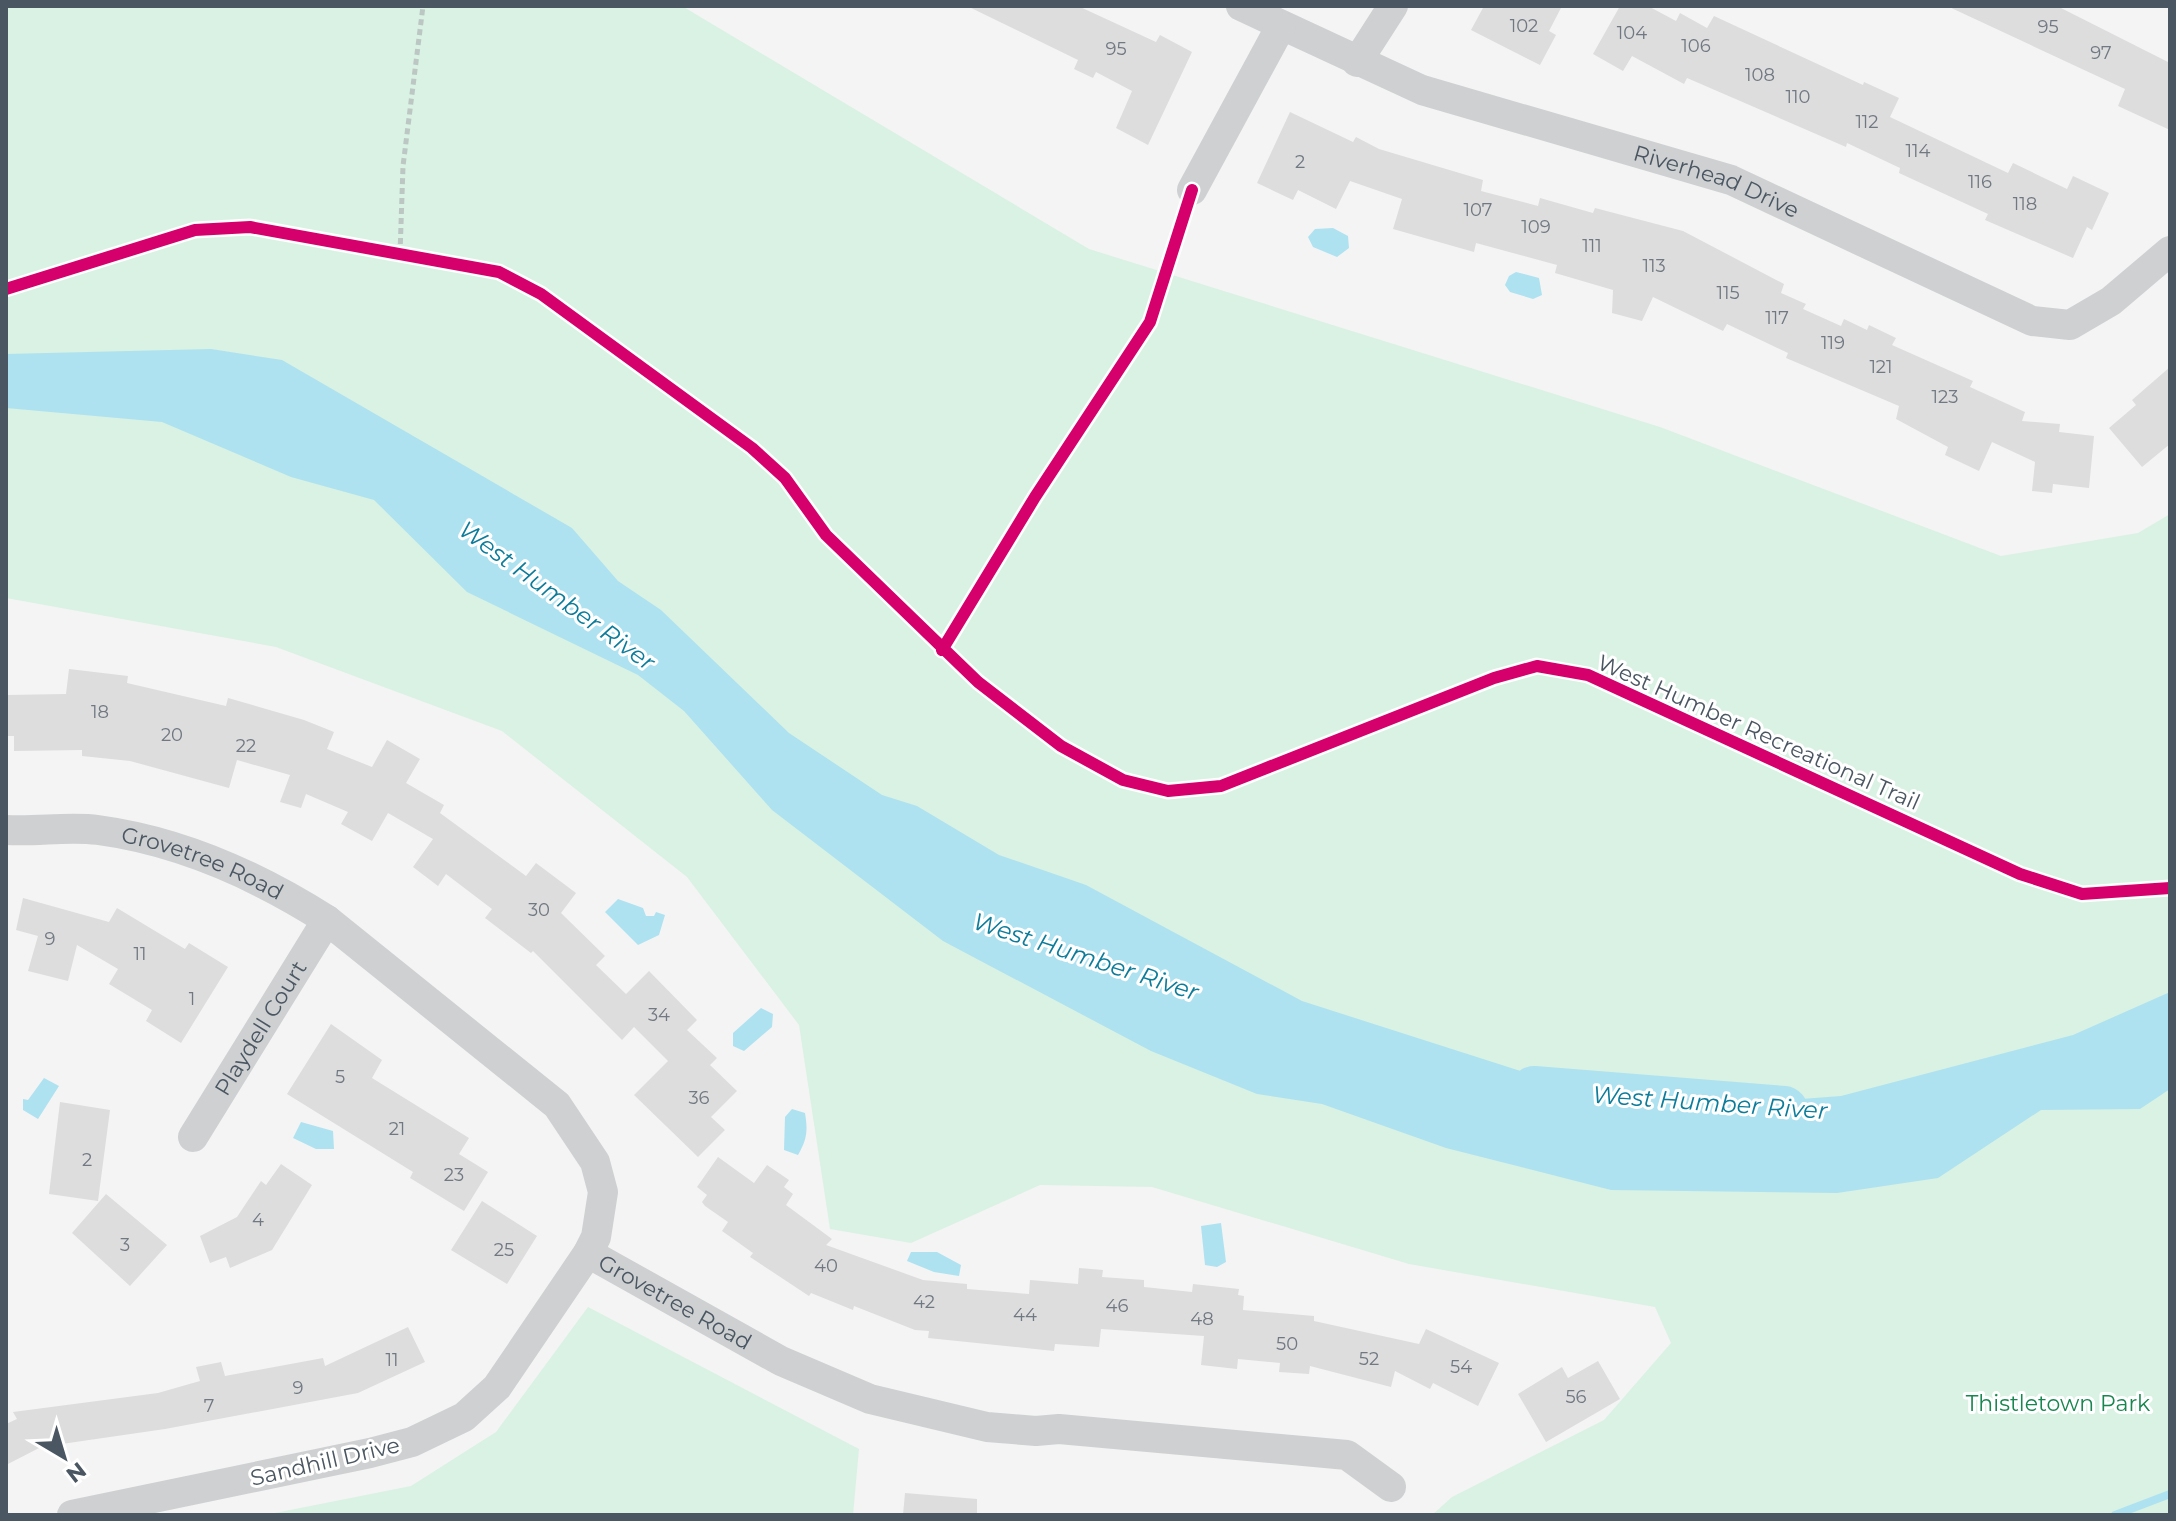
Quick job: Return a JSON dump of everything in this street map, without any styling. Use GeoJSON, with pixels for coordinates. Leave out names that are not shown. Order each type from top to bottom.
{"type":"FeatureCollection","features":[{"type":"Feature","properties":{"kind":"street","name":"Riverhead Drive"},"geometry":{"type":"LineString","coordinates":[[1241,6],[1422,90],[1487,112],[1731,180],[2032,321],[2070,325],[2111,301],[2170,251]]}},
{"type":"Feature","properties":{"kind":"street"},"geometry":{"type":"LineString","coordinates":[[1357,62],[1393,6]]}},
{"type":"Feature","properties":{"kind":"street"},"geometry":{"type":"LineString","coordinates":[[1192,190],[1281,26]]}},
{"type":"Feature","properties":{"kind":"street","name":"Grovetree Road"},"geometry":{"type":"LineString","coordinates":[[6,830],[97,830],[184,850],[225,865],[327,920],[557,1105],[595,1162],[603,1192],[596,1237],[588,1253],[781,1361],[870,1399],[987,1427],[1036,1431],[1059,1429],[1347,1455],[1391,1487]]}},
{"type":"Feature","properties":{"kind":"street","name":"Playdell Court"},"geometry":{"type":"LineString","coordinates":[[193,1137],[327,920]]}},
{"type":"Feature","properties":{"kind":"street","name":"Sandhill Drive"},"geometry":{"type":"LineString","coordinates":[[72,1515],[370,1453],[412,1442],[464,1417],[508,1374],[588,1253]]}},
{"type":"Feature","properties":{"kind":"path"},"geometry":{"type":"LineString","coordinates":[[400,254],[403,166],[423,6]]}},
{"type":"Feature","properties":{"kind":"path"},"geometry":{"type":"LineString","coordinates":[[932,639],[947,654],[1035,497],[1150,322],[1192,190]]}},
{"type":"Feature","properties":{"kind":"path"},"geometry":{"type":"LineString","coordinates":[[385,251],[414,256]]}},
{"type":"Feature","properties":{"kind":"green space","name":"Thistletown Park"},"geometry":{"type":"Polygon","coordinates":[[[6,6],[682,6],[1089,249],[1660,427],[2001,556],[2138,533],[2170,514],[2170,1515],[1432,1515],[1452,1497],[1604,1420],[1671,1343],[1655,1307],[1409,1264],[1152,1187],[1040,1185],[911,1243],[830,1229],[799,1025],[687,877],[502,731],[276,647],[6,598],[6,6]]]}},
{"type":"Feature","properties":{"kind":"green space"},"geometry":{"type":"Polygon","coordinates":[[[588,1307],[859,1449],[853,1515],[265,1515],[411,1486],[496,1432],[588,1307]]]}},
{"type":"Feature","properties":{"kind":"water"},"geometry":{"type":"Polygon","coordinates":[[[1333,228],[1348,236],[1349,248],[1337,257],[1313,247],[1308,237],[1315,229],[1333,228]]]}},
{"type":"Feature","properties":{"kind":"water"},"geometry":{"type":"Polygon","coordinates":[[[1516,272],[1539,278],[1542,295],[1533,299],[1510,292],[1505,285],[1509,276],[1516,272]]]}},
{"type":"Feature","properties":{"kind":"water"},"geometry":{"type":"Polygon","coordinates":[[[211,349],[282,360],[572,528],[618,581],[661,610],[789,733],[882,795],[917,806],[999,855],[1086,885],[1302,1001],[1645,1111],[1841,1096],[2073,1035],[2170,992],[2170,1089],[2140,1109],[2041,1110],[1938,1178],[1837,1193],[1611,1190],[1446,1148],[1322,1104],[1257,1094],[1151,1051],[943,941],[772,810],[684,711],[638,675],[467,592],[374,500],[291,477],[162,422],[6,408],[6,354],[211,349]]]}},
{"type":"Feature","properties":{"kind":"water"},"geometry":{"type":"Polygon","coordinates":[[[618,899],[643,908],[646,916],[654,916],[656,912],[665,915],[659,935],[638,945],[605,912],[618,899]]]}},
{"type":"Feature","properties":{"kind":"water"},"geometry":{"type":"Polygon","coordinates":[[[761,1008],[773,1014],[772,1027],[744,1051],[733,1046],[733,1033],[761,1008]]]}},
{"type":"Feature","properties":{"kind":"water"},"geometry":{"type":"Polygon","coordinates":[[[44,1078],[59,1086],[38,1119],[23,1110],[23,1099],[28,1100],[44,1078]]]}},
{"type":"Feature","properties":{"kind":"water"},"geometry":{"type":"Polygon","coordinates":[[[792,1109],[805,1113],[806,1119],[805,1139],[798,1155],[784,1150],[785,1117],[792,1109]]]}},
{"type":"Feature","properties":{"kind":"water"},"geometry":{"type":"Polygon","coordinates":[[[301,1122],[333,1131],[334,1149],[316,1149],[293,1138],[301,1122]]]}},
{"type":"Feature","properties":{"kind":"water"},"geometry":{"type":"Polygon","coordinates":[[[1221,1223],[1226,1262],[1217,1267],[1205,1265],[1201,1226],[1221,1223]]]}},
{"type":"Feature","properties":{"kind":"water"},"geometry":{"type":"Polygon","coordinates":[[[911,1252],[937,1252],[961,1265],[959,1276],[934,1272],[907,1261],[911,1252]]]}},
{"type":"Feature","properties":{"kind":"building"},"geometry":{"type":"Polygon","coordinates":[[[967,6],[1078,6],[1156,42],[1160,35],[1192,52],[1148,145],[1116,128],[1132,91],[1096,72],[1093,78],[1074,69],[1078,60],[967,6]]]}},
{"type":"Feature","properties":{"kind":"building"},"geometry":{"type":"Polygon","coordinates":[[[1484,6],[1562,6],[1549,31],[1556,35],[1540,65],[1471,30],[1484,6]]]}},
{"type":"Feature","properties":{"kind":"building"},"geometry":{"type":"Polygon","coordinates":[[[1620,6],[1648,6],[1676,21],[1680,13],[1707,28],[1714,16],[1863,85],[1864,82],[1899,98],[1890,117],[2008,173],[2013,163],[2067,189],[2073,176],[2109,193],[2092,230],[2087,227],[2073,258],[1985,220],[1988,214],[1899,173],[1900,168],[1847,143],[1846,147],[1687,78],[1684,84],[1632,56],[1623,71],[1593,54],[1620,6]]]}},
{"type":"Feature","properties":{"kind":"building"},"geometry":{"type":"Polygon","coordinates":[[[1947,6],[2057,6],[2170,63],[2170,130],[2118,106],[2125,89],[1947,6]]]}},
{"type":"Feature","properties":{"kind":"building"},"geometry":{"type":"Polygon","coordinates":[[[1290,112],[1353,142],[1356,137],[1379,149],[1483,180],[1481,191],[1538,206],[1540,198],[1593,213],[1595,208],[1683,231],[1784,284],[1781,293],[1806,304],[1803,309],[1841,326],[1844,319],[1867,330],[1869,325],[1896,338],[1892,345],[1973,381],[1970,387],[2025,412],[2022,421],[2060,424],[2059,432],[2094,436],[2089,488],[2053,484],[2052,493],[2032,491],[2035,462],[1992,442],[1979,471],[1945,455],[1948,447],[1896,419],[1899,406],[1786,358],[1788,353],[1727,324],[1723,331],[1653,297],[1642,321],[1612,313],[1613,290],[1555,273],[1557,265],[1476,243],[1474,252],[1393,229],[1402,199],[1350,181],[1336,209],[1298,190],[1293,200],[1257,183],[1290,112]]]}},
{"type":"Feature","properties":{"kind":"building"},"geometry":{"type":"Polygon","coordinates":[[[2170,367],[2170,444],[2142,467],[2109,428],[2136,405],[2132,400],[2170,367]]]}},
{"type":"Feature","properties":{"kind":"building"},"geometry":{"type":"Polygon","coordinates":[[[69,669],[128,676],[127,683],[226,706],[228,698],[304,720],[334,732],[327,749],[372,767],[387,740],[420,759],[406,783],[444,805],[440,813],[526,876],[536,863],[576,893],[561,913],[605,956],[596,965],[626,994],[649,971],[697,1020],[687,1030],[717,1058],[710,1065],[737,1091],[711,1117],[725,1130],[698,1157],[634,1095],[668,1061],[634,1027],[622,1040],[533,951],[531,953],[485,918],[492,909],[446,874],[438,886],[413,867],[433,839],[388,813],[372,841],[341,824],[348,812],[306,794],[301,808],[280,802],[290,775],[237,760],[229,788],[130,761],[82,756],[82,750],[14,751],[14,736],[6,736],[6,695],[66,694],[69,669]]]}},
{"type":"Feature","properties":{"kind":"building"},"geometry":{"type":"Polygon","coordinates":[[[23,898],[109,922],[117,908],[185,949],[189,943],[228,967],[181,1043],[146,1021],[152,1010],[109,984],[118,969],[77,945],[68,981],[28,971],[38,936],[16,930],[23,898]]]}},
{"type":"Feature","properties":{"kind":"building"},"geometry":{"type":"Polygon","coordinates":[[[331,1024],[382,1060],[372,1078],[469,1138],[459,1154],[488,1172],[464,1211],[410,1178],[413,1172],[287,1094],[331,1024]]]}},
{"type":"Feature","properties":{"kind":"building"},"geometry":{"type":"Polygon","coordinates":[[[60,1102],[110,1110],[98,1201],[49,1194],[60,1102]]]}},
{"type":"Feature","properties":{"kind":"building"},"geometry":{"type":"Polygon","coordinates":[[[718,1157],[754,1183],[767,1165],[789,1180],[784,1187],[793,1194],[786,1205],[832,1239],[826,1245],[923,1280],[967,1284],[967,1289],[1029,1294],[1030,1280],[1078,1284],[1079,1268],[1103,1270],[1102,1277],[1144,1280],[1144,1287],[1192,1292],[1193,1284],[1239,1289],[1238,1295],[1244,1296],[1243,1310],[1314,1316],[1314,1321],[1419,1344],[1426,1329],[1499,1363],[1478,1406],[1433,1383],[1430,1389],[1395,1371],[1391,1387],[1310,1366],[1309,1374],[1279,1372],[1280,1363],[1238,1359],[1237,1369],[1201,1365],[1204,1336],[1101,1329],[1099,1347],[1055,1344],[1054,1351],[928,1338],[929,1331],[915,1330],[811,1293],[809,1296],[750,1257],[753,1253],[722,1231],[728,1222],[705,1206],[702,1202],[707,1195],[697,1187],[718,1157]]]}},
{"type":"Feature","properties":{"kind":"building"},"geometry":{"type":"Polygon","coordinates":[[[281,1164],[312,1185],[272,1250],[230,1268],[226,1257],[210,1263],[200,1236],[237,1217],[261,1181],[266,1185],[281,1164]]]}},
{"type":"Feature","properties":{"kind":"building"},"geometry":{"type":"Polygon","coordinates":[[[106,1194],[167,1245],[130,1286],[72,1233],[106,1194]]]}},
{"type":"Feature","properties":{"kind":"building"},"geometry":{"type":"Polygon","coordinates":[[[482,1201],[537,1236],[507,1284],[451,1250],[482,1201]]]}},
{"type":"Feature","properties":{"kind":"building"},"geometry":{"type":"Polygon","coordinates":[[[408,1327],[425,1362],[358,1393],[165,1429],[41,1447],[6,1465],[6,1424],[17,1419],[13,1412],[158,1393],[200,1381],[196,1367],[221,1362],[225,1376],[323,1358],[325,1366],[408,1327]]]}},
{"type":"Feature","properties":{"kind":"building"},"geometry":{"type":"Polygon","coordinates":[[[1598,1361],[1620,1399],[1546,1442],[1518,1394],[1562,1367],[1568,1378],[1598,1361]]]}},
{"type":"Feature","properties":{"kind":"building"},"geometry":{"type":"Polygon","coordinates":[[[905,1493],[977,1499],[977,1515],[903,1515],[905,1493]]]}},
{"type":"Feature","properties":{"kind":"waterway","name":"West Humber River"},"geometry":{"type":"LineString","coordinates":[[1534,1090],[1784,1110]]}},
{"type":"Feature","properties":{"kind":"waterway"},"geometry":{"type":"LineString","coordinates":[[2115,1515],[2170,1494]]}},
{"type":"Feature","properties":{"kind":"cycle path"},"geometry":{"type":"LineString","coordinates":[[942,650],[1035,497],[1150,322],[1192,190]]}},
{"type":"Feature","properties":{"kind":"cycle path","name":"West Humber Recreational Trail"},"geometry":{"type":"LineString","coordinates":[[6,289],[195,230],[250,227],[499,272],[541,294],[752,448],[785,478],[826,535],[978,682],[1061,746],[1123,780],[1168,791],[1221,786],[1494,678],[1537,666],[1588,675],[2020,874],[2082,894],[2170,888]]}}]}
